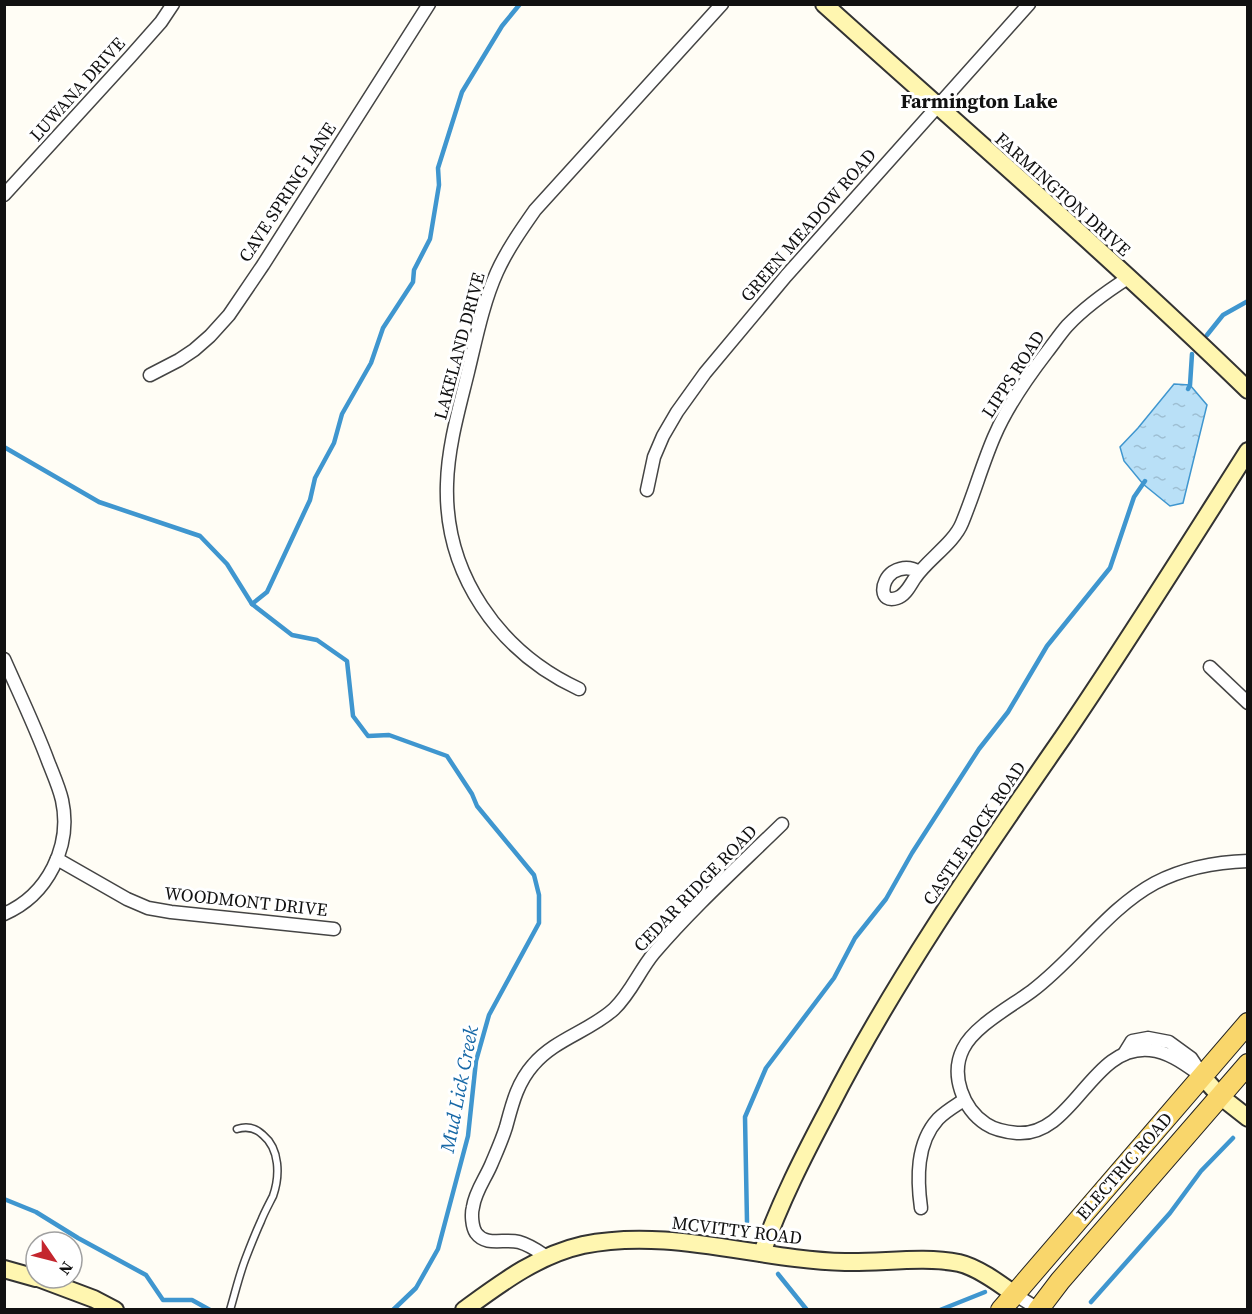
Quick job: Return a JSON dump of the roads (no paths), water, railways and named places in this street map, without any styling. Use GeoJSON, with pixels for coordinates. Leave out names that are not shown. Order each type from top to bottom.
{"type":"FeatureCollection","features":[{"type":"Feature","properties":{"kind":"main road","name":"ELECTRIC ROAD"},"geometry":{"type":"LineString","coordinates":[[1030,1306],[1202,1076],[1248,1023]]}},
{"type":"Feature","properties":{"kind":"main road","name":"ELECTRIC ROAD"},"geometry":{"type":"LineString","coordinates":[[1001,1310],[1030,1306],[1060,1281],[1248,1064]]}},
{"type":"Feature","properties":{"kind":"street","name":"LUWANA DRIVE"},"geometry":{"type":"LineString","coordinates":[[4,195],[161,22],[173,4]]}},
{"type":"Feature","properties":{"kind":"street","name":"CAVE SPRING LANE"},"geometry":{"type":"LineString","coordinates":[[150,375],[194,350],[229,315],[429,4]]}},
{"type":"Feature","properties":{"kind":"street","name":"LAKELAND DRIVE"},"geometry":{"type":"LineString","coordinates":[[579,689],[545,670],[523,652],[495,625],[470,587],[459,561],[448,517],[447,484],[457,415],[496,273],[519,232],[535,210],[722,4]]}},
{"type":"Feature","properties":{"kind":"street","name":"FARMINGTON DRIVE"},"geometry":{"type":"LineString","coordinates":[[824,4],[1128,278],[1248,390]]}},
{"type":"Feature","properties":{"kind":"street","name":"GREEN MEADOW ROAD"},"geometry":{"type":"LineString","coordinates":[[647,490],[654,457],[663,436],[676,412],[705,373],[786,276],[1029,4]]}},
{"type":"Feature","properties":{"kind":"street","name":"LIPPS ROAD"},"geometry":{"type":"LineString","coordinates":[[919,572],[938,554],[961,526],[995,435],[1009,406],[1035,368],[1066,327],[1100,296],[1128,278]]}},
{"type":"Feature","properties":{"kind":"street","name":"CASTLE ROCK ROAD"},"geometry":{"type":"LineString","coordinates":[[762,1253],[773,1221],[794,1174],[882,1010],[940,918],[1146,612],[1248,451]]}},
{"type":"Feature","properties":{"kind":"street"},"geometry":{"type":"LineString","coordinates":[[4,659],[38,735],[62,801],[64,822],[57,859],[46,881],[25,902],[4,914]]}},
{"type":"Feature","properties":{"kind":"street"},"geometry":{"type":"LineString","coordinates":[[1210,667],[1248,703]]}},
{"type":"Feature","properties":{"kind":"street","name":"CEDAR RIDGE ROAD"},"geometry":{"type":"LineString","coordinates":[[547,1257],[532,1247],[518,1242],[485,1240],[477,1234],[472,1221],[475,1197],[490,1167],[521,1081],[546,1052],[602,1019],[616,1007],[628,993],[653,954],[693,911],[782,824]]}},
{"type":"Feature","properties":{"kind":"street","name":"WOODMONT DRIVE"},"geometry":{"type":"LineString","coordinates":[[57,859],[127,899],[148,908],[334,929]]}},
{"type":"Feature","properties":{"kind":"street"},"geometry":{"type":"LineString","coordinates":[[1248,861],[1220,862],[1178,873],[1130,899],[1034,990],[996,1016],[971,1037],[963,1048],[957,1069],[964,1100],[978,1119],[989,1126],[1007,1132],[1035,1131],[1059,1116],[1101,1071],[1124,1054],[1132,1041],[1148,1038],[1169,1042],[1191,1058],[1202,1076],[1221,1096],[1248,1118]]}},
{"type":"Feature","properties":{"kind":"street"},"geometry":{"type":"LineString","coordinates":[[921,1208],[918,1184],[922,1149],[937,1120],[964,1100]]}},
{"type":"Feature","properties":{"kind":"street","name":"MCVITTY ROAD"},"geometry":{"type":"LineString","coordinates":[[464,1310],[522,1269],[547,1257],[581,1246],[631,1239],[675,1241],[803,1259],[845,1262],[960,1263],[998,1282],[1030,1306]]}},
{"type":"Feature","properties":{"kind":"street"},"geometry":{"type":"LineString","coordinates":[[4,1269],[24,1274]]}},
{"type":"Feature","properties":{"kind":"street"},"geometry":{"type":"LineString","coordinates":[[70,1290],[115,1310]]}},
{"type":"Feature","properties":{"kind":"lane"},"geometry":{"type":"LineString","coordinates":[[230,1310],[244,1262],[273,1195],[277,1179],[277,1160],[274,1148],[268,1139],[249,1127],[237,1129]]}},
{"type":"Feature","properties":{"kind":"water"},"geometry":{"type":"Polygon","coordinates":[[[1174,384],[1190,385],[1207,405],[1183,503],[1170,506],[1143,484],[1124,461],[1120,447],[1174,384]]]}},
{"type":"Feature","properties":{"kind":"waterway"},"geometry":{"type":"LineString","coordinates":[[252,604],[267,592],[310,500],[315,478],[334,443],[342,414],[371,363],[383,328],[413,282],[414,270],[430,239],[439,185],[438,168],[462,92],[502,26],[520,4]]}},
{"type":"Feature","properties":{"kind":"waterway"},"geometry":{"type":"LineString","coordinates":[[1207,335],[1223,315],[1248,301]]}},
{"type":"Feature","properties":{"kind":"waterway"},"geometry":{"type":"LineString","coordinates":[[1188,389],[1192,354]]}},
{"type":"Feature","properties":{"kind":"waterway","name":"Mud Lick Creek"},"geometry":{"type":"LineString","coordinates":[[4,447],[99,502],[200,536],[227,564],[252,604],[292,635],[317,640],[347,661],[353,716],[368,736],[389,735],[447,756],[472,794],[477,806],[534,875],[539,895],[539,923],[489,1015],[476,1061],[468,1136],[438,1249],[416,1288],[393,1310]]}},
{"type":"Feature","properties":{"kind":"waterway"},"geometry":{"type":"LineString","coordinates":[[747,1222],[745,1117],[766,1068],[834,978],[855,938],[886,899],[912,853],[979,749],[1008,712],[1047,646],[1110,568],[1134,497],[1145,481]]}},
{"type":"Feature","properties":{"kind":"waterway"},"geometry":{"type":"LineString","coordinates":[[1091,1302],[1170,1213],[1201,1171],[1233,1138]]}},
{"type":"Feature","properties":{"kind":"waterway"},"geometry":{"type":"LineString","coordinates":[[4,1199],[36,1212],[146,1275],[163,1300],[192,1300],[210,1310]]}},
{"type":"Feature","properties":{"kind":"waterway"},"geometry":{"type":"LineString","coordinates":[[778,1274],[807,1310]]}},
{"type":"Feature","properties":{"kind":"waterway"},"geometry":{"type":"LineString","coordinates":[[940,1310],[985,1292]]}},
{"type":"Feature","properties":{"kind":"district","name":"Farmington Lake"},"geometry":{"type":"Point","coordinates":[979,101]}}]}
